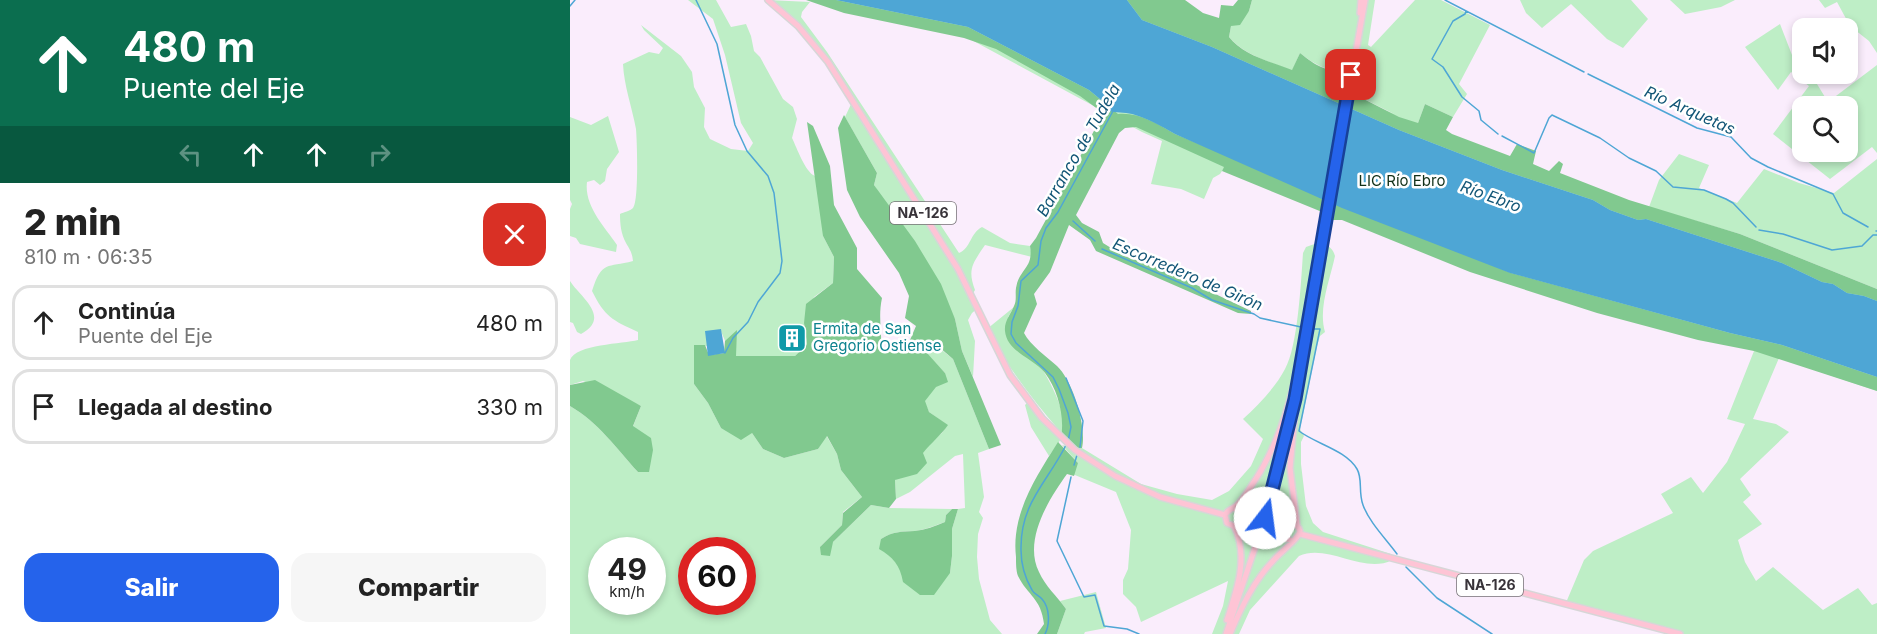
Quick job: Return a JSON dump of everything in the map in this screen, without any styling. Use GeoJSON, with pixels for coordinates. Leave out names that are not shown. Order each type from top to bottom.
{"type":"FeatureCollection","features":[{"type":"Feature","properties":{"kind":"main road","name":"NA-126"},"geometry":{"type":"LineString","coordinates":[[768,0],[798,26],[828,62],[958,269],[1010,375],[1042,418],[1061,438],[1096,465],[1136,487],[1225,515]]}},
{"type":"Feature","properties":{"kind":"main road"},"geometry":{"type":"LineString","coordinates":[[1226,634],[1250,566],[1276,477],[1295,399],[1364,1]]}},
{"type":"Feature","properties":{"kind":"main road"},"geometry":{"type":"LineString","coordinates":[[1226,634],[1257,580],[1292,541],[1298,539],[1300,534],[1291,480],[1291,451],[1306,350],[1308,317]]}},
{"type":"Feature","properties":{"kind":"main road"},"geometry":{"type":"LineString","coordinates":[[1297,525],[1289,524],[1280,529],[1246,520],[1234,526],[1227,523],[1225,515],[1227,511],[1234,508],[1258,476],[1278,438],[1303,350]]}},
{"type":"Feature","properties":{"kind":"main road"},"geometry":{"type":"LineString","coordinates":[[1234,508],[1242,512],[1246,520]]}},
{"type":"Feature","properties":{"kind":"main road"},"geometry":{"type":"LineString","coordinates":[[1226,634],[1241,566],[1242,547],[1234,526]]}},
{"type":"Feature","properties":{"kind":"main road"},"geometry":{"type":"LineString","coordinates":[[1280,529],[1285,539],[1292,541]]}},
{"type":"Feature","properties":{"kind":"main road","name":"NA-126"},"geometry":{"type":"LineString","coordinates":[[1300,534],[1680,634]]}},
{"type":"Feature","properties":{"kind":"green space"},"geometry":{"type":"Polygon","coordinates":[[[688,0],[716,0],[731,27],[746,24],[754,51],[760,57],[783,99],[793,107],[797,119],[792,138],[805,165],[815,176],[826,229],[823,236],[834,257],[833,283],[814,297],[804,323],[807,344],[795,356],[735,356],[720,329],[708,346],[694,345],[694,384],[708,403],[721,428],[752,433],[763,449],[784,458],[818,449],[826,435],[837,454],[841,470],[862,497],[843,512],[842,525],[820,547],[833,542],[871,505],[889,508],[952,509],[946,515],[945,522],[927,529],[893,533],[881,539],[900,568],[950,573],[952,529],[958,509],[965,508],[963,454],[955,456],[910,492],[896,499],[895,480],[942,433],[947,425],[929,412],[924,401],[945,373],[927,354],[938,347],[953,359],[989,449],[978,453],[984,497],[979,512],[983,518],[978,534],[977,557],[979,579],[990,620],[1002,634],[570,634],[570,406],[598,428],[638,472],[632,429],[641,406],[583,381],[570,385],[570,360],[574,355],[590,348],[638,340],[638,332],[610,317],[592,291],[599,274],[606,267],[633,261],[620,221],[620,214],[632,209],[635,203],[637,170],[636,129],[623,64],[649,52],[659,54],[663,48],[641,25],[681,56],[692,72],[694,87],[705,108],[704,127],[710,139],[731,149],[748,151],[753,143],[741,123],[725,55],[713,19],[688,0]]]}},
{"type":"Feature","properties":{"kind":"green space"},"geometry":{"type":"Polygon","coordinates":[[[768,0],[810,2],[801,17],[827,52],[959,253],[966,248],[975,233],[982,227],[1010,243],[1030,246],[1032,257],[985,245],[974,262],[971,271],[975,290],[972,295],[979,307],[968,320],[975,341],[973,377],[962,351],[955,319],[874,185],[877,173],[845,117],[853,100],[796,25],[768,0]]]}},
{"type":"Feature","properties":{"kind":"green space"},"geometry":{"type":"Polygon","coordinates":[[[806,0],[836,0],[968,27],[1089,90],[1118,114],[1133,115],[1148,120],[1175,134],[1511,273],[1782,345],[1877,377],[1877,391],[1754,351],[1698,340],[1597,313],[1470,272],[1342,220],[1328,220],[1327,214],[1222,171],[1224,167],[1136,127],[1125,128],[1119,133],[1076,215],[1082,223],[1099,232],[1103,243],[1124,256],[1163,269],[1251,311],[1251,314],[1238,313],[1096,251],[1090,240],[1069,225],[1050,272],[1034,294],[1037,304],[1024,333],[1034,346],[1063,373],[1073,393],[1081,417],[1083,439],[1082,448],[1076,449],[1061,438],[1061,413],[1050,380],[1040,368],[1015,350],[1007,338],[1005,327],[1015,304],[1018,282],[1030,259],[1030,246],[1102,116],[1099,110],[1080,96],[996,49],[964,38],[844,13],[806,0]]]}},
{"type":"Feature","properties":{"kind":"green space","name":"LIC Río Ebro"},"geometry":{"type":"Polygon","coordinates":[[[815,0],[1136,0],[1171,24],[1394,114],[1350,92],[1346,72],[1322,67],[1300,53],[1292,71],[1242,49],[1229,37],[1231,26],[1249,11],[1252,0],[1375,0],[1368,45],[1371,47],[1415,0],[1441,0],[1490,25],[1459,84],[1467,94],[1453,117],[1425,104],[1418,123],[1877,293],[1877,391],[1779,358],[1753,419],[1776,424],[1789,432],[1740,479],[1751,495],[1743,502],[1762,524],[1738,540],[1745,562],[1756,581],[1773,567],[1823,610],[1858,588],[1872,605],[1877,603],[1877,634],[1680,634],[1565,605],[1584,560],[1593,551],[1673,513],[1661,494],[1691,477],[1703,493],[1727,462],[1745,424],[1727,419],[1754,351],[1756,351],[1626,316],[1224,168],[1213,178],[1204,199],[1181,189],[1151,184],[1162,141],[966,37],[815,0]]]}},
{"type":"Feature","properties":{"kind":"green space"},"geometry":{"type":"Polygon","coordinates":[[[1127,0],[1185,0],[1203,13],[1219,18],[1221,5],[1233,6],[1238,0],[1252,0],[1249,11],[1240,25],[1231,26],[1229,37],[1250,53],[1292,70],[1300,53],[1326,69],[1346,72],[1348,66],[1355,63],[1350,92],[1399,117],[1418,123],[1425,104],[1453,117],[1446,130],[1452,134],[1510,156],[1517,144],[1536,151],[1533,164],[1549,171],[1559,161],[1563,164],[1560,173],[1629,200],[1740,234],[1877,289],[1877,301],[1847,293],[1833,284],[1822,282],[1782,263],[1646,219],[1638,220],[1610,210],[1593,200],[1502,170],[1399,130],[1212,47],[1142,20],[1127,0]]]}},
{"type":"Feature","properties":{"kind":"green space"},"geometry":{"type":"Polygon","coordinates":[[[1520,0],[1631,0],[1648,19],[1623,48],[1607,39],[1571,4],[1542,28],[1526,13],[1520,0]]]}},
{"type":"Feature","properties":{"kind":"green space"},"geometry":{"type":"Polygon","coordinates":[[[1670,0],[1735,0],[1721,7],[1685,14],[1670,0]]]}},
{"type":"Feature","properties":{"kind":"green space"},"geometry":{"type":"Polygon","coordinates":[[[1819,0],[1877,0],[1877,53],[1869,41],[1858,32],[1858,18],[1846,18],[1837,2],[1825,8],[1819,0]]]}},
{"type":"Feature","properties":{"kind":"green space"},"geometry":{"type":"Polygon","coordinates":[[[1780,24],[1792,55],[1792,73],[1778,90],[1745,47],[1780,24]]]}},
{"type":"Feature","properties":{"kind":"green space"},"geometry":{"type":"Polygon","coordinates":[[[1877,65],[1877,153],[1872,147],[1858,158],[1858,96],[1836,96],[1852,84],[1858,84],[1858,79],[1877,65]]]}},
{"type":"Feature","properties":{"kind":"green space"},"geometry":{"type":"Polygon","coordinates":[[[1806,84],[1817,84],[1824,96],[1802,96],[1809,86],[1806,84]]]}},
{"type":"Feature","properties":{"kind":"green space"},"geometry":{"type":"Polygon","coordinates":[[[1792,109],[1792,149],[1773,134],[1792,109]]]}},
{"type":"Feature","properties":{"kind":"green space"},"geometry":{"type":"Polygon","coordinates":[[[844,115],[877,173],[874,185],[915,241],[941,284],[955,319],[962,351],[1001,445],[989,449],[953,359],[939,347],[927,353],[945,373],[948,382],[936,387],[925,401],[929,412],[948,425],[923,453],[927,463],[917,474],[895,480],[896,499],[889,508],[871,505],[833,542],[830,556],[821,555],[820,547],[842,525],[843,513],[862,497],[841,470],[837,454],[827,436],[818,449],[784,458],[763,449],[752,433],[741,440],[721,428],[708,403],[694,384],[694,345],[705,345],[709,355],[724,353],[725,341],[737,330],[736,356],[795,356],[807,344],[804,323],[806,304],[833,283],[834,257],[823,236],[807,122],[813,126],[830,166],[834,205],[857,248],[857,269],[882,298],[881,347],[892,350],[910,340],[916,326],[905,318],[909,296],[899,273],[860,217],[847,190],[838,128],[844,115]]]}},
{"type":"Feature","properties":{"kind":"green space"},"geometry":{"type":"Polygon","coordinates":[[[608,116],[619,152],[607,169],[605,181],[600,185],[594,180],[587,182],[587,191],[596,215],[617,245],[616,252],[580,244],[576,238],[570,236],[572,204],[570,200],[570,117],[591,125],[608,116]]]}},
{"type":"Feature","properties":{"kind":"green space"},"geometry":{"type":"Polygon","coordinates":[[[1679,154],[1709,165],[1699,188],[1737,203],[1764,169],[1799,183],[1834,193],[1877,159],[1877,289],[1740,234],[1649,207],[1659,180],[1679,154]]]}},
{"type":"Feature","properties":{"kind":"green space"},"geometry":{"type":"Polygon","coordinates":[[[1808,162],[1852,162],[1830,179],[1808,162]]]}},
{"type":"Feature","properties":{"kind":"green space"},"geometry":{"type":"Polygon","coordinates":[[[1323,241],[1322,244],[1331,248],[1335,256],[1324,304],[1325,332],[1320,336],[1317,346],[1300,429],[1304,436],[1301,442],[1301,464],[1306,506],[1313,523],[1323,532],[1391,554],[1392,560],[1381,564],[1370,564],[1322,553],[1299,556],[1250,610],[1239,634],[1212,634],[1223,606],[1228,581],[1141,622],[1136,607],[1123,594],[1123,580],[1128,569],[1131,530],[1116,492],[1070,473],[1078,463],[1062,445],[1076,449],[1082,448],[1141,484],[1177,494],[1212,500],[1229,491],[1251,466],[1263,439],[1243,419],[1272,389],[1289,359],[1298,313],[1303,253],[1306,247],[1323,241]]]}},
{"type":"Feature","properties":{"kind":"green space"},"geometry":{"type":"Polygon","coordinates":[[[570,281],[594,314],[594,321],[581,334],[570,322],[570,281]]]}},
{"type":"Feature","properties":{"kind":"green space"},"geometry":{"type":"Polygon","coordinates":[[[1014,307],[1008,317],[1053,388],[1063,419],[1062,435],[1049,456],[1031,427],[1025,405],[1030,400],[1059,430],[1020,381],[987,329],[1014,307]]]}},
{"type":"Feature","properties":{"kind":"green space"},"geometry":{"type":"Polygon","coordinates":[[[595,380],[641,406],[633,426],[651,438],[653,450],[649,472],[638,472],[598,428],[570,406],[570,385],[595,380]]]}},
{"type":"Feature","properties":{"kind":"green space"},"geometry":{"type":"Polygon","coordinates":[[[1058,442],[1078,463],[1074,476],[1067,474],[1046,508],[1040,520],[1034,547],[1039,572],[1066,609],[1057,634],[1037,634],[1044,624],[1042,615],[1037,603],[1018,576],[1015,541],[1021,511],[1027,496],[1058,442]]]}},
{"type":"Feature","properties":{"kind":"green space"},"geometry":{"type":"Polygon","coordinates":[[[952,509],[958,509],[952,529],[950,573],[934,595],[920,595],[903,582],[895,562],[879,549],[881,539],[893,533],[922,530],[945,522],[946,515],[952,509]]]}},
{"type":"Feature","properties":{"kind":"green space"},"geometry":{"type":"Polygon","coordinates":[[[1096,592],[1106,628],[1084,634],[1057,634],[1066,609],[1060,601],[1096,592]]]}},
{"type":"Feature","properties":{"kind":"water","name":"LIC Río Ebro"},"geometry":{"type":"Polygon","coordinates":[[[836,0],[1127,0],[1142,20],[1212,47],[1399,130],[1502,170],[1593,200],[1610,210],[1638,220],[1646,219],[1782,263],[1822,282],[1833,284],[1847,293],[1877,301],[1877,377],[1782,345],[1510,273],[1342,208],[1143,118],[1129,113],[1108,111],[1106,104],[1089,90],[968,27],[836,0]]]}},
{"type":"Feature","properties":{"kind":"water"},"geometry":{"type":"Polygon","coordinates":[[[721,329],[725,353],[708,356],[705,331],[721,329]]]}},
{"type":"Feature","properties":{"kind":"waterway"},"geometry":{"type":"LineString","coordinates":[[570,6],[575,0]]}},
{"type":"Feature","properties":{"kind":"waterway"},"geometry":{"type":"LineString","coordinates":[[696,0],[717,44],[735,125],[747,151],[768,176],[774,193],[782,261],[780,273],[758,302],[748,322],[733,338],[725,353]]}},
{"type":"Feature","properties":{"kind":"waterway","name":"Río Arquetas"},"geometry":{"type":"LineString","coordinates":[[1445,0],[1584,72]]}},
{"type":"Feature","properties":{"kind":"waterway"},"geometry":{"type":"LineString","coordinates":[[1466,11],[1453,21],[1432,59],[1443,67],[1462,97],[1479,111],[1481,120],[1498,134]]}},
{"type":"Feature","properties":{"kind":"waterway","name":"Río Arquetas"},"geometry":{"type":"LineString","coordinates":[[1588,74],[1697,128],[1731,137],[1751,158],[1833,194],[1843,213],[1868,227]]}},
{"type":"Feature","properties":{"kind":"waterway","name":"Barranco de Tudela"},"geometry":{"type":"LineString","coordinates":[[1068,441],[1071,427],[1059,389],[1053,377],[1016,343],[1011,334],[1012,322],[1018,306],[1021,281],[1038,265],[1041,241],[1046,228],[1058,212],[1113,111]]}},
{"type":"Feature","properties":{"kind":"waterway"},"geometry":{"type":"LineString","coordinates":[[1502,136],[1534,153],[1552,115],[1600,138],[1629,158],[1656,171],[1673,187],[1704,190],[1726,199],[1733,203],[1756,227]]}},
{"type":"Feature","properties":{"kind":"waterway","name":"Escorredero de Girón"},"geometry":{"type":"LineString","coordinates":[[1073,221],[1095,241]]}},
{"type":"Feature","properties":{"kind":"waterway"},"geometry":{"type":"LineString","coordinates":[[1759,230],[1783,234],[1832,250],[1862,246],[1873,235],[1877,235]]}},
{"type":"Feature","properties":{"kind":"waterway","name":"Escorredero de Girón"},"geometry":{"type":"LineString","coordinates":[[1102,249],[1192,288],[1212,300],[1260,318],[1301,327]]}},
{"type":"Feature","properties":{"kind":"waterway","name":"Escorredero de Girón"},"geometry":{"type":"LineString","coordinates":[[1314,329],[1320,329],[1299,431],[1352,462],[1359,473],[1362,500],[1366,511],[1373,524],[1397,554]]}},
{"type":"Feature","properties":{"kind":"waterway"},"geometry":{"type":"LineString","coordinates":[[1066,378],[1083,421],[1080,447]]}},
{"type":"Feature","properties":{"kind":"waterway","name":"Barranco de Tudela"},"geometry":{"type":"LineString","coordinates":[[1045,634],[1048,611],[1045,603],[1033,591],[1025,576],[1021,555],[1022,534],[1030,506],[1066,445]]}},
{"type":"Feature","properties":{"kind":"waterway"},"geometry":{"type":"LineString","coordinates":[[1074,465],[1077,455]]}},
{"type":"Feature","properties":{"kind":"waterway"},"geometry":{"type":"LineString","coordinates":[[1071,477],[1057,541],[1084,597],[1095,595],[1104,626],[1127,629],[1139,634]]}},
{"type":"Feature","properties":{"kind":"waterway","name":"Escorredero de Girón"},"geometry":{"type":"LineString","coordinates":[[1406,567],[1437,598],[1492,634]]}},
{"type":"Feature","properties":{"kind":"place","name":"Ermita de San Gregorio Ostiense"},"geometry":{"type":"Point","coordinates":[792,338]}},
{"type":"Feature","properties":{"kind":"route"},"geometry":{"type":"LineString","coordinates":[[1265,518],[1295,399],[1351,75]]}},
{"type":"Feature","properties":{"kind":"water label","name":"Río Ebro"},"geometry":{"type":"Point","coordinates":[1491,196]}}]}
